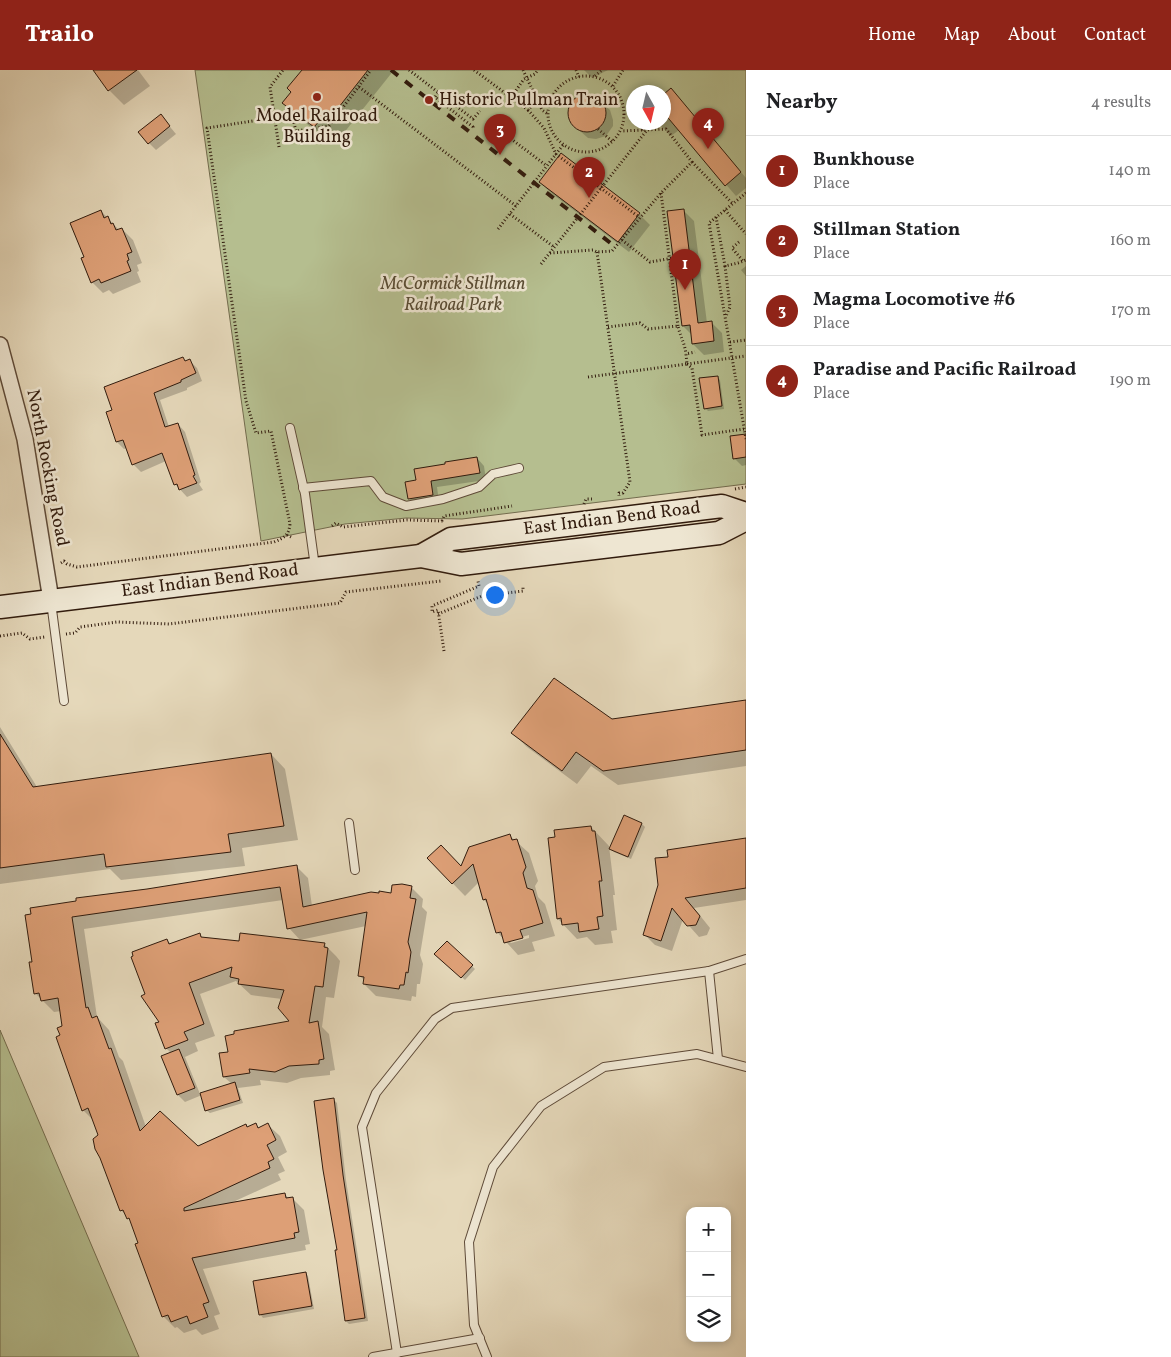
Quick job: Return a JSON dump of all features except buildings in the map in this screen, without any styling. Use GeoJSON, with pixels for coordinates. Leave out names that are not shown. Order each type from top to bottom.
{"type":"FeatureCollection","features":[{"type":"Feature","properties":{"kind":"main road","name":"East Indian Bend Road"},"geometry":{"type":"LineString","coordinates":[[421,556],[451,539],[722,506],[746,514]]}},
{"type":"Feature","properties":{"kind":"main road","name":"East Indian Bend Road"},"geometry":{"type":"LineString","coordinates":[[0,607],[421,556],[461,564],[719,533],[746,519]]}},
{"type":"Feature","properties":{"kind":"street","name":"North Rocking Road"},"geometry":{"type":"LineString","coordinates":[[0,345],[25,439],[51,600]]}},
{"type":"Feature","properties":{"kind":"lane"},"geometry":{"type":"LineString","coordinates":[[290,428],[303,488],[315,569]]}},
{"type":"Feature","properties":{"kind":"lane"},"geometry":{"type":"LineString","coordinates":[[303,488],[371,481],[383,497],[406,506],[443,499],[479,487],[493,474],[519,468]]}},
{"type":"Feature","properties":{"kind":"lane"},"geometry":{"type":"LineString","coordinates":[[51,600],[64,701]]}},
{"type":"Feature","properties":{"kind":"lane"},"geometry":{"type":"LineString","coordinates":[[349,823],[355,870]]}},
{"type":"Feature","properties":{"kind":"lane"},"geometry":{"type":"LineString","coordinates":[[398,1353],[362,1128],[376,1093],[435,1019],[452,1008],[708,971],[746,959]]}},
{"type":"Feature","properties":{"kind":"lane"},"geometry":{"type":"LineString","coordinates":[[708,971],[718,1059]]}},
{"type":"Feature","properties":{"kind":"lane"},"geometry":{"type":"LineString","coordinates":[[487,1357],[474,1325],[469,1242],[493,1167],[541,1106],[604,1067],[697,1054],[746,1067]]}},
{"type":"Feature","properties":{"kind":"lane"},"geometry":{"type":"LineString","coordinates":[[373,1357],[480,1338]]}},
{"type":"Feature","properties":{"kind":"path"},"geometry":{"type":"LineString","coordinates":[[279,146],[270,87],[283,70]]}},
{"type":"Feature","properties":{"kind":"path"},"geometry":{"type":"LineString","coordinates":[[59,564],[64,561],[72,566],[86,566],[274,542],[287,535],[290,524],[271,431],[256,433],[246,401],[207,128],[292,116],[296,131],[329,126],[372,70]]}},
{"type":"Feature","properties":{"kind":"path"},"geometry":{"type":"LineString","coordinates":[[409,70],[473,120],[480,111]]}},
{"type":"Feature","properties":{"kind":"path"},"geometry":{"type":"LineString","coordinates":[[474,70],[528,110],[544,128],[556,154],[640,217]]}},
{"type":"Feature","properties":{"kind":"path"},"geometry":{"type":"LineString","coordinates":[[523,70],[542,110],[548,115]]}},
{"type":"Feature","properties":{"kind":"path"},"geometry":{"type":"LineString","coordinates":[[510,98],[524,79],[538,70]]}},
{"type":"Feature","properties":{"kind":"path"},"geometry":{"type":"LineString","coordinates":[[576,70],[579,77]]}},
{"type":"Feature","properties":{"kind":"path"},"geometry":{"type":"LineString","coordinates":[[594,77],[602,70]]}},
{"type":"Feature","properties":{"kind":"path"},"geometry":{"type":"LineString","coordinates":[[613,86],[623,70]]}},
{"type":"Feature","properties":{"kind":"path"},"geometry":{"type":"LineString","coordinates":[[594,77],[606,80],[619,93],[624,105],[625,118],[621,131],[613,142],[602,150],[589,153],[576,151],[563,145],[554,136],[549,124],[548,115],[552,97],[560,87],[571,79],[594,77]]}},
{"type":"Feature","properties":{"kind":"path"},"geometry":{"type":"LineString","coordinates":[[359,86],[516,206]]}},
{"type":"Feature","properties":{"kind":"path"},"geometry":{"type":"LineString","coordinates":[[438,94],[435,97],[473,127],[472,129]]}},
{"type":"Feature","properties":{"kind":"path"},"geometry":{"type":"LineString","coordinates":[[528,110],[537,100]]}},
{"type":"Feature","properties":{"kind":"path"},"geometry":{"type":"LineString","coordinates":[[494,126],[546,166]]}},
{"type":"Feature","properties":{"kind":"path"},"geometry":{"type":"LineString","coordinates":[[598,129],[613,142]]}},
{"type":"Feature","properties":{"kind":"path"},"geometry":{"type":"LineString","coordinates":[[621,131],[641,130]]}},
{"type":"Feature","properties":{"kind":"path"},"geometry":{"type":"LineString","coordinates":[[541,264],[647,130]]}},
{"type":"Feature","properties":{"kind":"path"},"geometry":{"type":"LineString","coordinates":[[667,130],[692,162],[732,203]]}},
{"type":"Feature","properties":{"kind":"path"},"geometry":{"type":"LineString","coordinates":[[498,229],[563,145]]}},
{"type":"Feature","properties":{"kind":"path"},"geometry":{"type":"LineString","coordinates":[[550,253],[593,250],[596,252],[612,251],[661,193],[692,162]]}},
{"type":"Feature","properties":{"kind":"path"},"geometry":{"type":"LineString","coordinates":[[746,192],[708,224],[726,317],[746,439]]}},
{"type":"Feature","properties":{"kind":"path"},"geometry":{"type":"LineString","coordinates":[[661,193],[672,259],[680,338],[685,346],[688,364],[692,368],[702,435],[744,429]]}},
{"type":"Feature","properties":{"kind":"path"},"geometry":{"type":"LineString","coordinates":[[724,210],[746,234]]}},
{"type":"Feature","properties":{"kind":"path"},"geometry":{"type":"LineString","coordinates":[[510,214],[554,248]]}},
{"type":"Feature","properties":{"kind":"path"},"geometry":{"type":"LineString","coordinates":[[716,217],[730,307],[726,317]]}},
{"type":"Feature","properties":{"kind":"path"},"geometry":{"type":"LineString","coordinates":[[622,240],[650,262],[672,259]]}},
{"type":"Feature","properties":{"kind":"path"},"geometry":{"type":"LineString","coordinates":[[739,242],[732,248],[745,261]]}},
{"type":"Feature","properties":{"kind":"path"},"geometry":{"type":"LineString","coordinates":[[596,252],[630,482],[619,496]]}},
{"type":"Feature","properties":{"kind":"path"},"geometry":{"type":"LineString","coordinates":[[725,266],[745,261]]}},
{"type":"Feature","properties":{"kind":"path"},"geometry":{"type":"LineString","coordinates":[[608,327],[640,322],[648,329],[678,326]]}},
{"type":"Feature","properties":{"kind":"path"},"geometry":{"type":"LineString","coordinates":[[730,342],[746,340]]}},
{"type":"Feature","properties":{"kind":"path"},"geometry":{"type":"LineString","coordinates":[[686,354],[695,352]]}},
{"type":"Feature","properties":{"kind":"path"},"geometry":{"type":"LineString","coordinates":[[588,377],[746,356]]}},
{"type":"Feature","properties":{"kind":"path"},"geometry":{"type":"LineString","coordinates":[[442,521],[444,516],[512,506]]}},
{"type":"Feature","properties":{"kind":"path"},"geometry":{"type":"LineString","coordinates":[[287,535],[293,538]]}},
{"type":"Feature","properties":{"kind":"path"},"geometry":{"type":"LineString","coordinates":[[444,651],[438,610],[432,612],[432,606],[479,586],[477,577]]}},
{"type":"Feature","properties":{"kind":"path"},"geometry":{"type":"LineString","coordinates":[[0,636],[22,633],[30,639],[75,633],[80,627],[117,622],[169,624],[340,603],[346,592],[449,580]]}},
{"type":"Feature","properties":{"kind":"path"},"geometry":{"type":"LineString","coordinates":[[438,614],[482,596],[523,591],[523,586]]}},
{"type":"Feature","properties":{"kind":"green space","name":"McCormick Stillman Railroad Park"},"geometry":{"type":"Polygon","coordinates":[[[195,70],[746,70],[746,484],[462,519],[406,518],[345,524],[261,541],[195,70]]]}},
{"type":"Feature","properties":{"kind":"green space"},"geometry":{"type":"Polygon","coordinates":[[[0,1030],[139,1357],[0,1357],[0,1030]]]}},
{"type":"Feature","properties":{"kind":"railway"},"geometry":{"type":"LineString","coordinates":[[391,70],[613,245]]}},
{"type":"Feature","properties":{"kind":"place","name":"Model Railroad Building"},"geometry":{"type":"Point","coordinates":[317,97]}},
{"type":"Feature","properties":{"kind":"place","name":"Historic Pullman Train"},"geometry":{"type":"Point","coordinates":[429,100]}},
{"type":"Feature","properties":{"kind":"place","name":"Paradise and Pacific Railroad"},"geometry":{"type":"Point","coordinates":[708,149]}},
{"type":"Feature","properties":{"kind":"place","name":"Magma Locomotive #6"},"geometry":{"type":"Point","coordinates":[500,155]}},
{"type":"Feature","properties":{"kind":"place","name":"Stillman Station"},"geometry":{"type":"Point","coordinates":[589,198]}},
{"type":"Feature","properties":{"kind":"place","name":"Bunkhouse"},"geometry":{"type":"Point","coordinates":[685,290]}}]}
